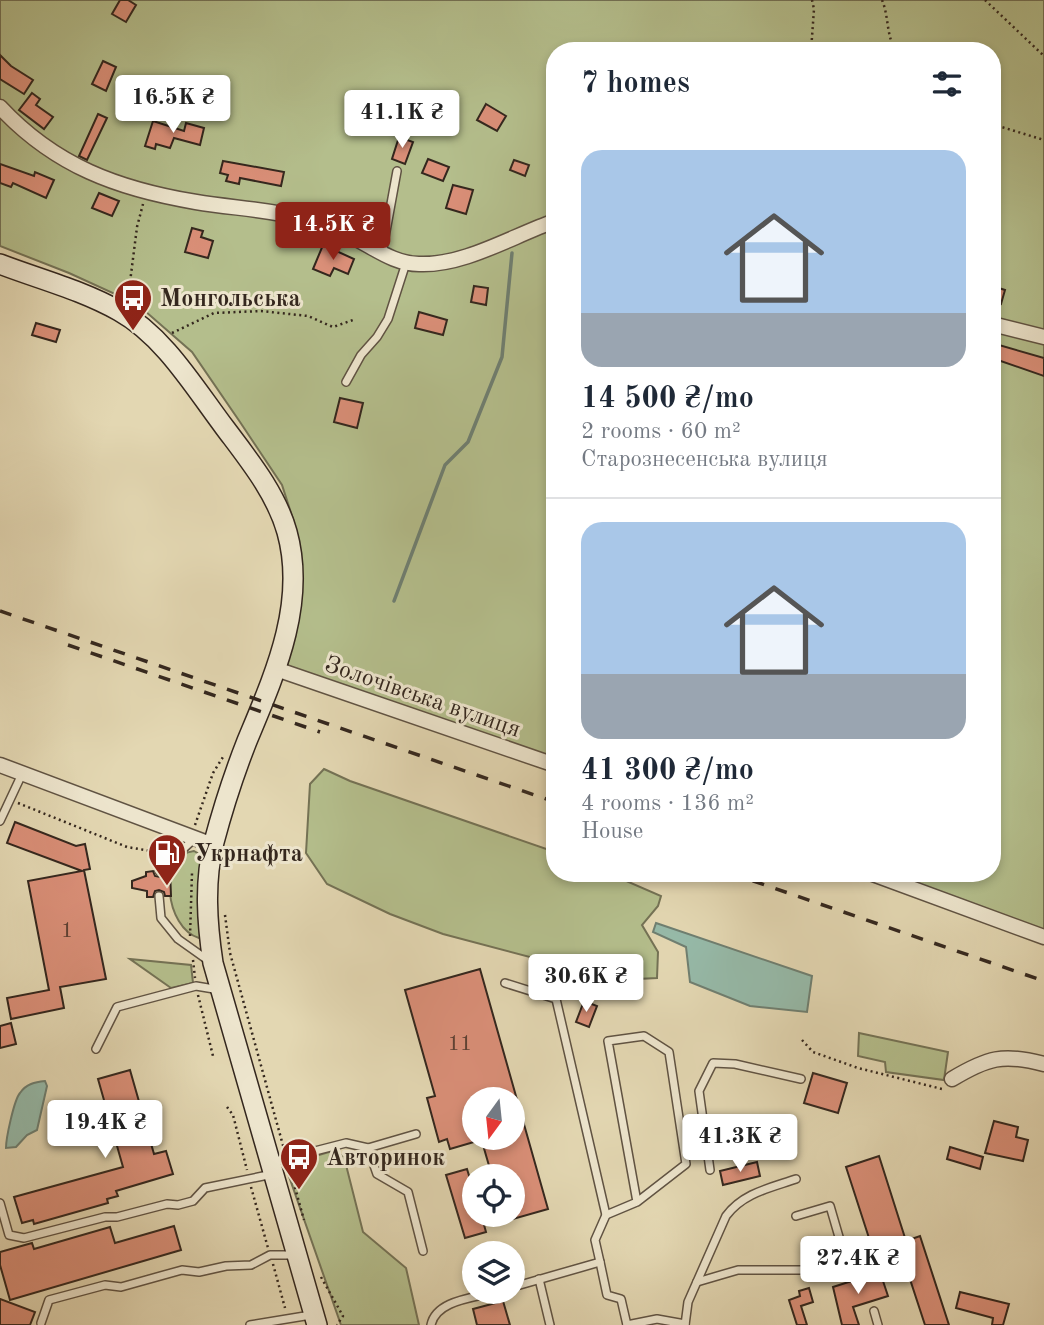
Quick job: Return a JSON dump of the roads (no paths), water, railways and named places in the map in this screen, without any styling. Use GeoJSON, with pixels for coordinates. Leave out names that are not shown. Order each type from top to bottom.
{"type":"FeatureCollection","features":[{"type":"Feature","properties":{"kind":"main road"},"geometry":{"type":"LineString","coordinates":[[0,264],[82,294],[125,315],[158,343],[172,357],[262,477],[286,530],[293,569],[291,610],[276,669],[227,797],[204,842],[206,914],[203,962],[220,990],[277,1165],[297,1255],[316,1320]]}},
{"type":"Feature","properties":{"kind":"street"},"geometry":{"type":"LineString","coordinates":[[0,107],[36,142],[100,178],[195,202],[300,218],[354,237],[382,254],[406,263],[438,264],[457,260],[546,225]]}},
{"type":"Feature","properties":{"kind":"street"},"geometry":{"type":"LineString","coordinates":[[1001,326],[1044,337]]}},
{"type":"Feature","properties":{"kind":"street","name":"Золочівська вулиця"},"geometry":{"type":"LineString","coordinates":[[276,669],[546,762]]}},
{"type":"Feature","properties":{"kind":"street"},"geometry":{"type":"LineString","coordinates":[[0,765],[204,842]]}},
{"type":"Feature","properties":{"kind":"street"},"geometry":{"type":"LineString","coordinates":[[894,882],[1044,937]]}},
{"type":"Feature","properties":{"kind":"street"},"geometry":{"type":"LineString","coordinates":[[952,1079],[972,1067],[1001,1057],[1044,1063]]}},
{"type":"Feature","properties":{"kind":"lane"},"geometry":{"type":"LineString","coordinates":[[382,254],[397,171]]}},
{"type":"Feature","properties":{"kind":"lane"},"geometry":{"type":"LineString","coordinates":[[346,382],[361,355],[388,319],[406,263]]}},
{"type":"Feature","properties":{"kind":"lane"},"geometry":{"type":"LineString","coordinates":[[0,821],[23,773]]}},
{"type":"Feature","properties":{"kind":"lane"},"geometry":{"type":"LineString","coordinates":[[159,871],[173,856],[204,842]]}},
{"type":"Feature","properties":{"kind":"lane"},"geometry":{"type":"LineString","coordinates":[[159,896],[161,918],[178,939],[203,962]]}},
{"type":"Feature","properties":{"kind":"lane"},"geometry":{"type":"LineString","coordinates":[[505,983],[556,999],[606,1215],[595,1240],[607,1296],[621,1299],[627,1325],[657,1319],[685,1325],[688,1302],[733,1206],[746,1196],[796,1179]]}},
{"type":"Feature","properties":{"kind":"lane"},"geometry":{"type":"LineString","coordinates":[[96,1049],[117,1007],[196,986],[220,990]]}},
{"type":"Feature","properties":{"kind":"lane"},"geometry":{"type":"LineString","coordinates":[[606,1215],[637,1202],[686,1164],[670,1052],[644,1036],[608,1041],[637,1202]]}},
{"type":"Feature","properties":{"kind":"lane"},"geometry":{"type":"LineString","coordinates":[[710,1170],[699,1091],[713,1063],[734,1064],[800,1079]]}},
{"type":"Feature","properties":{"kind":"lane"},"geometry":{"type":"LineString","coordinates":[[0,1203],[9,1235],[24,1238],[105,1217],[117,1217],[167,1204],[178,1205],[193,1201],[205,1188],[346,1143],[368,1148],[416,1134]]}},
{"type":"Feature","properties":{"kind":"lane"},"geometry":{"type":"LineString","coordinates":[[368,1148],[377,1174],[408,1192],[423,1251]]}},
{"type":"Feature","properties":{"kind":"lane"},"geometry":{"type":"LineString","coordinates":[[697,1282],[738,1270],[809,1270],[846,1261],[830,1206],[796,1216]]}},
{"type":"Feature","properties":{"kind":"lane"},"geometry":{"type":"LineString","coordinates":[[41,1323],[49,1300],[105,1284],[121,1287],[181,1270],[200,1272],[226,1266],[251,1265],[270,1255],[297,1255]]}},
{"type":"Feature","properties":{"kind":"lane"},"geometry":{"type":"LineString","coordinates":[[525,1283],[600,1262]]}},
{"type":"Feature","properties":{"kind":"lane"},"geometry":{"type":"LineString","coordinates":[[539,1279],[550,1325]]}},
{"type":"Feature","properties":{"kind":"lane"},"geometry":{"type":"LineString","coordinates":[[430,1325],[433,1316],[441,1308],[462,1302]]}},
{"type":"Feature","properties":{"kind":"lane"},"geometry":{"type":"LineString","coordinates":[[874,1311],[878,1325]]}},
{"type":"Feature","properties":{"kind":"lane"},"geometry":{"type":"LineString","coordinates":[[250,1325],[316,1320]]}},
{"type":"Feature","properties":{"kind":"waterway"},"geometry":{"type":"LineString","coordinates":[[394,601],[445,465],[468,442],[502,357],[512,253]]}},
{"type":"Feature","properties":{"kind":"railway"},"geometry":{"type":"LineString","coordinates":[[0,611],[546,799]]}},
{"type":"Feature","properties":{"kind":"railway"},"geometry":{"type":"LineString","coordinates":[[68,645],[320,732]]}},
{"type":"Feature","properties":{"kind":"railway"},"geometry":{"type":"LineString","coordinates":[[756,882],[1044,981]]}},
{"type":"Feature","properties":{"kind":"place","name":"Монгольська"},"geometry":{"type":"Point","coordinates":[133,332]}},
{"type":"Feature","properties":{"kind":"place","name":"Укрнафта"},"geometry":{"type":"Point","coordinates":[167,887]}},
{"type":"Feature","properties":{"kind":"place","name":"Авторинок"},"geometry":{"type":"Point","coordinates":[299,1191]}}]}
